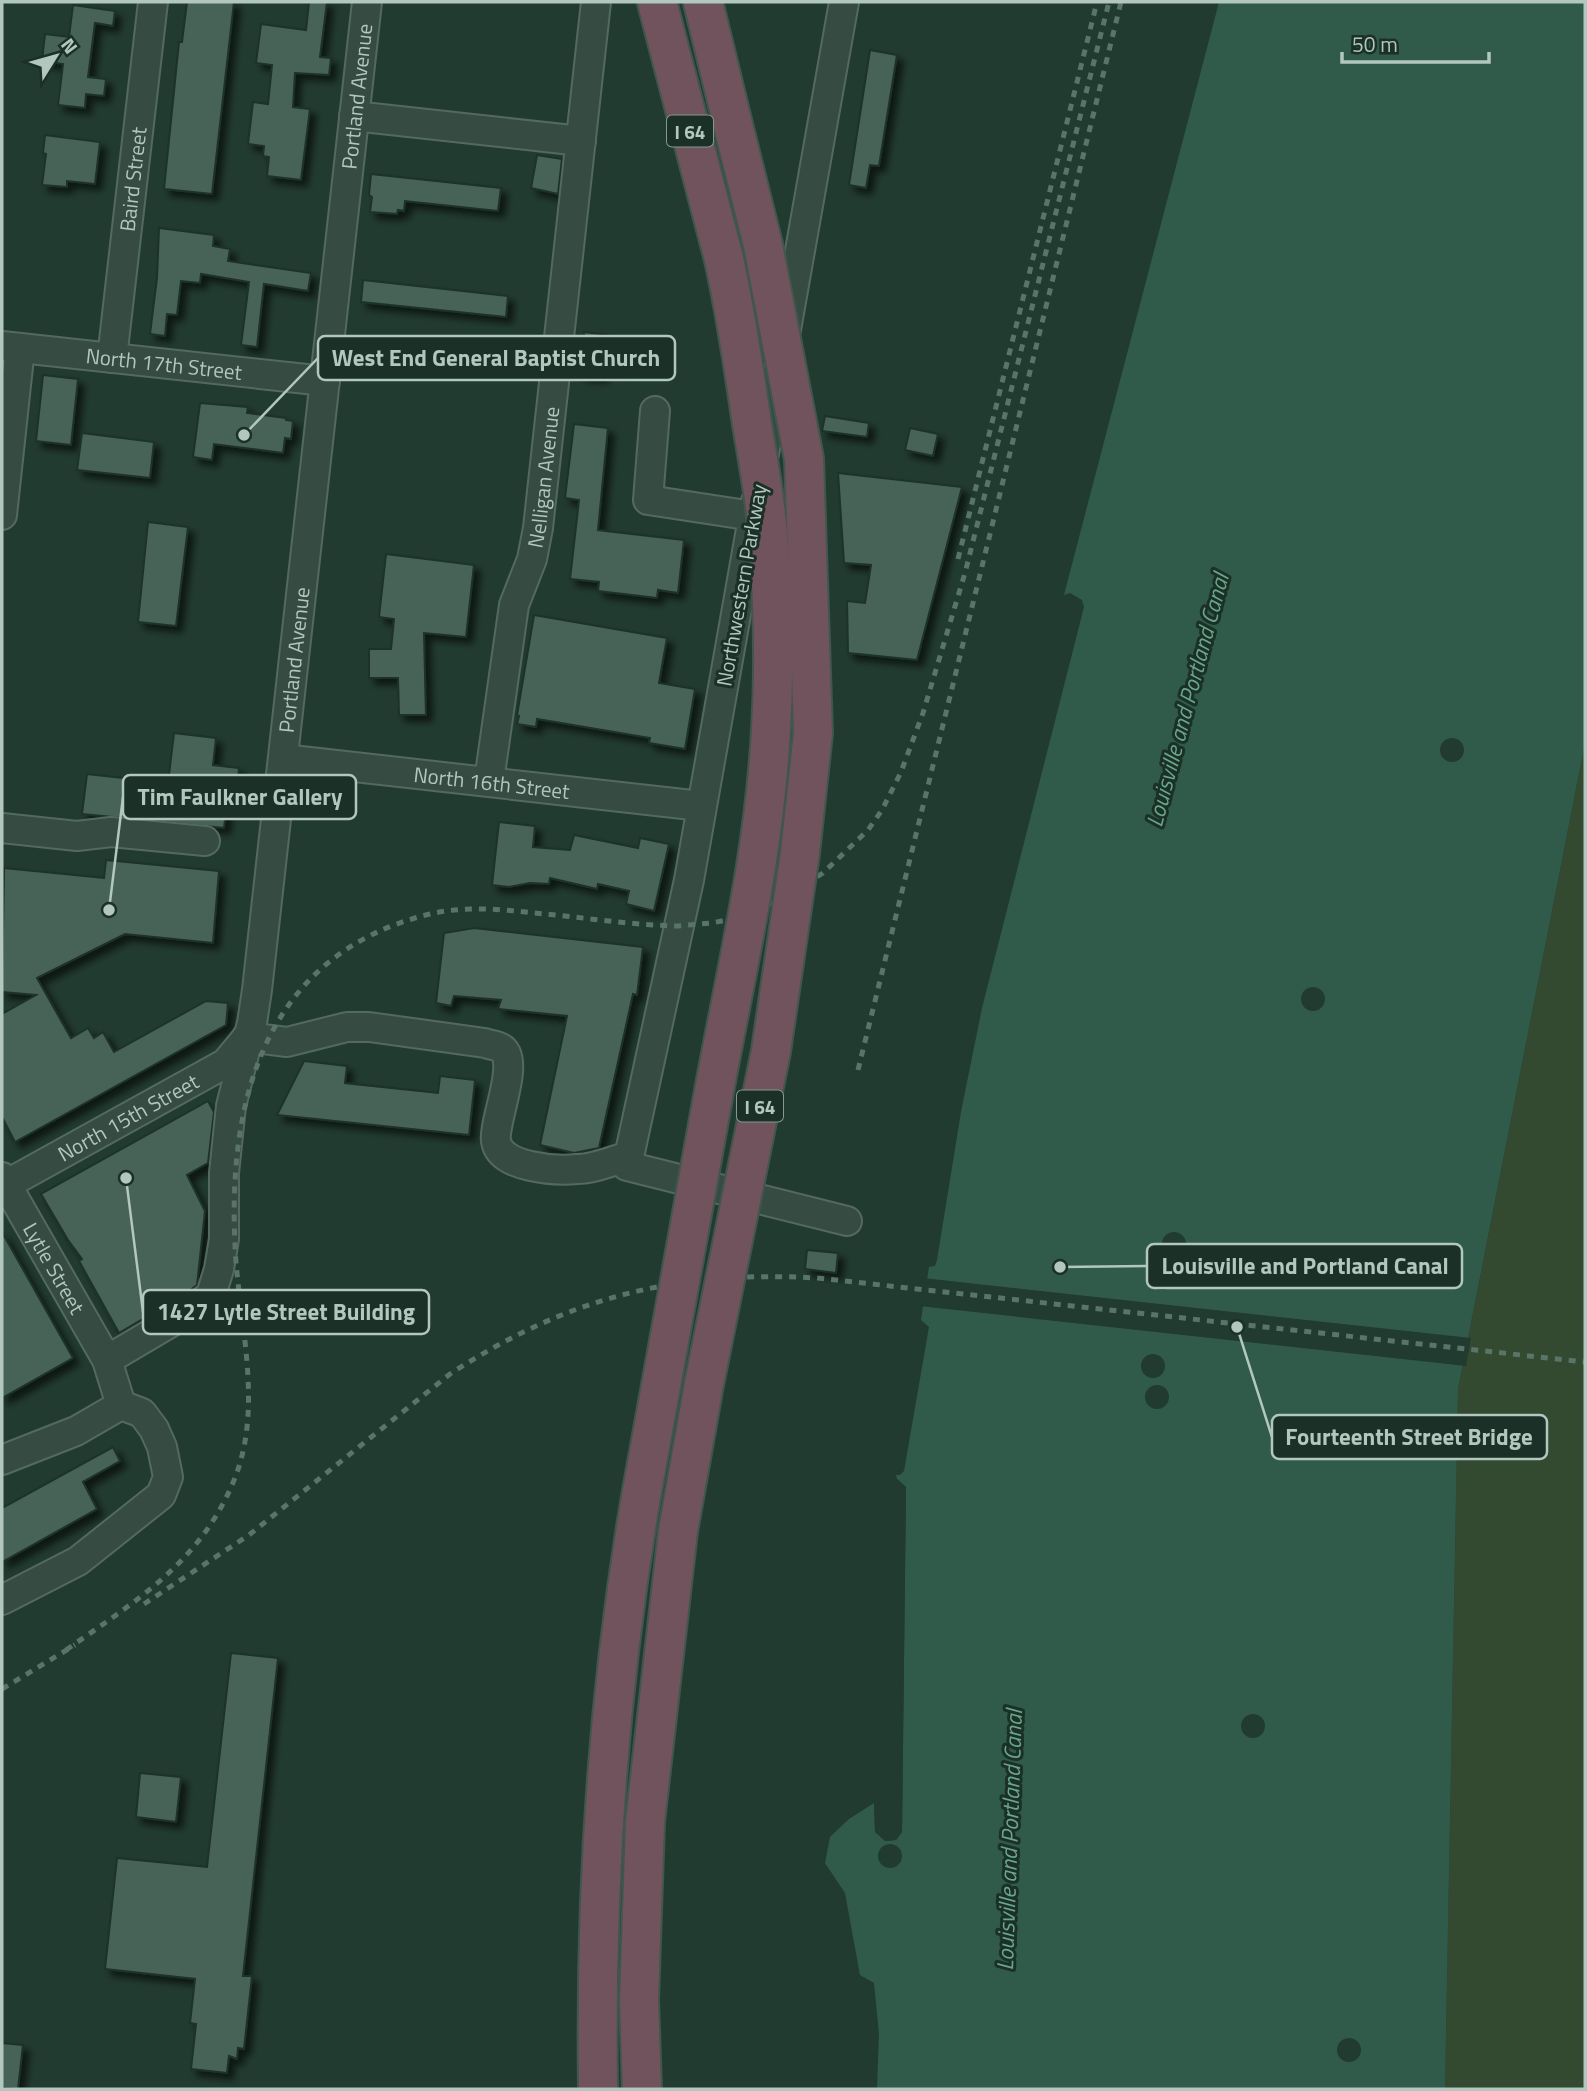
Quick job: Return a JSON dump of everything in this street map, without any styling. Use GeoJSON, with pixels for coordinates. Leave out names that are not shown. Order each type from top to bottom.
{"type":"FeatureCollection","features":[{"type":"Feature","properties":{"kind":"highway","name":"I 64"},"geometry":{"type":"LineString","coordinates":[[598,2089],[597,1996],[604,1834],[624,1615],[641,1501],[756,877],[764,824],[771,731],[772,607],[768,530],[736,314],[657,2]]}},
{"type":"Feature","properties":{"kind":"highway","name":"I 64"},"geometry":{"type":"LineString","coordinates":[[642,2089],[639,2000],[645,1822],[677,1531],[771,1051],[800,853],[813,733],[804,459],[763,245],[702,2]]}},
{"type":"Feature","properties":{"kind":"street","name":"Baird Street"},"geometry":{"type":"LineString","coordinates":[[112,358],[153,2]]}},
{"type":"Feature","properties":{"kind":"street","name":"Portland Avenue"},"geometry":{"type":"LineString","coordinates":[[107,1360],[195,1308],[211,1295],[219,1269],[224,1239],[224,1173],[231,1107],[252,1023],[257,990],[367,2]]}},
{"type":"Feature","properties":{"kind":"street","name":"Nelligan Avenue"},"geometry":{"type":"LineString","coordinates":[[489,781],[514,605],[532,559],[538,528],[596,2]]}},
{"type":"Feature","properties":{"kind":"street","name":"Northwestern Parkway"},"geometry":{"type":"LineString","coordinates":[[628,1161],[689,880],[844,2]]}},
{"type":"Feature","properties":{"kind":"street"},"geometry":{"type":"LineString","coordinates":[[355,116],[581,141]]}},
{"type":"Feature","properties":{"kind":"street","name":"North 17th Street"},"geometry":{"type":"LineString","coordinates":[[11,346],[325,381]]}},
{"type":"Feature","properties":{"kind":"street"},"geometry":{"type":"LineString","coordinates":[[2,516],[11,346]]}},
{"type":"Feature","properties":{"kind":"street"},"geometry":{"type":"LineString","coordinates":[[655,411],[648,500],[753,516]]}},
{"type":"Feature","properties":{"kind":"street","name":"North 16th Street"},"geometry":{"type":"LineString","coordinates":[[283,759],[701,806]]}},
{"type":"Feature","properties":{"kind":"street"},"geometry":{"type":"LineString","coordinates":[[2,828],[77,835],[111,832],[205,841]]}},
{"type":"Feature","properties":{"kind":"street"},"geometry":{"type":"LineString","coordinates":[[247,1037],[287,1042],[347,1027],[369,1027],[501,1048],[507,1055],[506,1083],[495,1139],[504,1155],[513,1161],[541,1168],[579,1170],[628,1161],[848,1221]]}},
{"type":"Feature","properties":{"kind":"street","name":"North 15th Street"},"geometry":{"type":"LineString","coordinates":[[3,1183],[226,1063],[247,1037]]}},
{"type":"Feature","properties":{"kind":"street","name":"Lytle Street"},"geometry":{"type":"LineString","coordinates":[[3,1183],[107,1360],[121,1405]]}},
{"type":"Feature","properties":{"kind":"street"},"geometry":{"type":"LineString","coordinates":[[2,1461],[76,1431],[121,1405],[142,1413],[154,1429],[162,1447],[168,1477],[161,1495],[78,1561],[2,1600]]}},
{"type":"Feature","properties":{"kind":"shaded area"},"geometry":{"type":"Polygon","coordinates":[[[1585,743],[1585,2089],[1445,2089],[1458,1389],[1585,743]]]}},
{"type":"Feature","properties":{"kind":"water"},"geometry":{"type":"Polygon","coordinates":[[[1219,2],[1585,2],[1585,743],[1458,1389],[1445,2089],[877,2089],[879,2034],[874,1983],[860,1975],[845,1893],[825,1863],[830,1837],[849,1819],[874,1803],[875,1832],[886,1841],[896,1840],[902,1832],[906,1487],[896,1475],[904,1471],[929,1327],[921,1320],[929,1267],[935,1266],[937,1260],[961,1112],[982,1008],[1084,607],[1082,600],[1070,593],[1064,595],[1219,2]]]}},
{"type":"Feature","properties":{"kind":"pier"},"geometry":{"type":"Polygon","coordinates":[[[1452,738],[1463,745],[1464,750],[1457,761],[1452,762],[1441,755],[1440,750],[1447,739],[1452,738]]]}},
{"type":"Feature","properties":{"kind":"pier"},"geometry":{"type":"Polygon","coordinates":[[[1313,987],[1324,994],[1325,999],[1318,1010],[1313,1011],[1302,1004],[1301,999],[1308,988],[1313,987]]]}},
{"type":"Feature","properties":{"kind":"pier"},"geometry":{"type":"Polygon","coordinates":[[[1174,1232],[1185,1239],[1186,1244],[1179,1255],[1174,1256],[1163,1249],[1162,1244],[1169,1233],[1174,1232]]]}},
{"type":"Feature","properties":{"kind":"pier"},"geometry":{"type":"Polygon","coordinates":[[[1162,1266],[1173,1273],[1174,1278],[1167,1289],[1162,1290],[1151,1283],[1150,1278],[1157,1267],[1162,1266]]]}},
{"type":"Feature","properties":{"kind":"pier"},"geometry":{"type":"Polygon","coordinates":[[[923,1278],[1471,1338],[1466,1366],[919,1306],[923,1278]]]}},
{"type":"Feature","properties":{"kind":"pier"},"geometry":{"type":"Polygon","coordinates":[[[1153,1354],[1164,1361],[1165,1366],[1158,1377],[1153,1378],[1142,1371],[1141,1366],[1148,1355],[1153,1354]]]}},
{"type":"Feature","properties":{"kind":"pier"},"geometry":{"type":"Polygon","coordinates":[[[1157,1385],[1168,1392],[1169,1397],[1162,1408],[1157,1409],[1146,1402],[1145,1397],[1152,1386],[1157,1385]]]}},
{"type":"Feature","properties":{"kind":"pier"},"geometry":{"type":"Polygon","coordinates":[[[897,1479],[906,1487],[902,1832],[896,1840],[885,1841],[875,1832],[874,1800],[877,1803],[878,1830],[887,1838],[894,1837],[899,1831],[903,1488],[893,1480],[897,1479]]]}},
{"type":"Feature","properties":{"kind":"pier"},"geometry":{"type":"Polygon","coordinates":[[[1253,1714],[1264,1721],[1265,1726],[1258,1737],[1253,1738],[1242,1731],[1241,1726],[1248,1715],[1253,1714]]]}},
{"type":"Feature","properties":{"kind":"pier"},"geometry":{"type":"Polygon","coordinates":[[[890,1844],[901,1851],[902,1856],[895,1867],[890,1868],[879,1861],[878,1856],[885,1845],[890,1844]]]}},
{"type":"Feature","properties":{"kind":"pier"},"geometry":{"type":"Polygon","coordinates":[[[1349,2038],[1360,2045],[1361,2050],[1354,2061],[1349,2062],[1338,2055],[1337,2050],[1344,2039],[1349,2038]]]}},
{"type":"Feature","properties":{"kind":"building"},"geometry":{"type":"Polygon","coordinates":[[[187,2],[234,2],[212,194],[164,189],[179,42],[182,42],[187,2]]]}},
{"type":"Feature","properties":{"kind":"building"},"geometry":{"type":"Polygon","coordinates":[[[309,2],[327,2],[320,57],[331,58],[329,75],[295,73],[293,107],[310,109],[301,180],[267,176],[269,157],[263,156],[264,146],[248,144],[253,102],[268,104],[272,65],[256,63],[261,24],[306,30],[309,2]]]}},
{"type":"Feature","properties":{"kind":"building"},"geometry":{"type":"Polygon","coordinates":[[[73,5],[115,11],[113,26],[95,23],[88,77],[106,79],[104,96],[86,94],[85,108],[58,105],[63,64],[42,61],[45,34],[69,37],[73,5]]]}},
{"type":"Feature","properties":{"kind":"building"},"geometry":{"type":"Polygon","coordinates":[[[870,50],[897,55],[879,166],[870,165],[866,188],[849,185],[870,50]]]}},
{"type":"Feature","properties":{"kind":"building"},"geometry":{"type":"Polygon","coordinates":[[[45,135],[100,142],[95,184],[67,181],[67,187],[42,185],[46,154],[43,153],[45,135]]]}},
{"type":"Feature","properties":{"kind":"building"},"geometry":{"type":"Polygon","coordinates":[[[537,155],[562,159],[558,194],[531,188],[537,155]]]}},
{"type":"Feature","properties":{"kind":"building"},"geometry":{"type":"Polygon","coordinates":[[[371,174],[501,188],[498,211],[405,201],[404,211],[398,210],[397,214],[370,212],[371,174]]]}},
{"type":"Feature","properties":{"kind":"building"},"geometry":{"type":"Polygon","coordinates":[[[159,228],[214,235],[213,246],[230,249],[228,261],[311,273],[308,291],[264,284],[257,347],[241,345],[249,282],[201,274],[200,283],[181,281],[177,315],[167,314],[165,336],[150,334],[157,278],[159,228]]]}},
{"type":"Feature","properties":{"kind":"building"},"geometry":{"type":"Polygon","coordinates":[[[363,280],[508,296],[506,317],[361,302],[363,280]]]}},
{"type":"Feature","properties":{"kind":"building"},"geometry":{"type":"Polygon","coordinates":[[[584,332],[608,335],[608,339],[656,345],[654,368],[630,366],[630,370],[604,367],[601,376],[580,374],[584,332]]]}},
{"type":"Feature","properties":{"kind":"building"},"geometry":{"type":"Polygon","coordinates":[[[43,375],[78,379],[71,445],[36,441],[43,375]]]}},
{"type":"Feature","properties":{"kind":"building"},"geometry":{"type":"Polygon","coordinates":[[[200,403],[248,407],[247,413],[286,418],[293,421],[291,439],[285,438],[283,453],[214,444],[212,460],[193,457],[200,403]]]}},
{"type":"Feature","properties":{"kind":"building"},"geometry":{"type":"Polygon","coordinates":[[[825,416],[869,423],[867,437],[822,431],[825,416]]]}},
{"type":"Feature","properties":{"kind":"building"},"geometry":{"type":"Polygon","coordinates":[[[574,424],[608,428],[598,530],[684,540],[678,593],[658,590],[657,598],[598,591],[599,582],[570,579],[579,500],[565,498],[574,424]]]}},
{"type":"Feature","properties":{"kind":"building"},"geometry":{"type":"Polygon","coordinates":[[[910,428],[938,434],[933,456],[905,450],[910,428]]]}},
{"type":"Feature","properties":{"kind":"building"},"geometry":{"type":"Polygon","coordinates":[[[82,433],[154,442],[150,478],[77,470],[82,433]]]}},
{"type":"Feature","properties":{"kind":"building"},"geometry":{"type":"Polygon","coordinates":[[[838,473],[962,487],[917,660],[848,653],[847,601],[865,603],[871,565],[844,563],[838,473]]]}},
{"type":"Feature","properties":{"kind":"building"},"geometry":{"type":"Polygon","coordinates":[[[148,522],[188,527],[176,626],[138,622],[148,522]]]}},
{"type":"Feature","properties":{"kind":"building"},"geometry":{"type":"Polygon","coordinates":[[[386,554],[474,565],[466,637],[424,633],[426,715],[399,715],[398,678],[369,678],[369,649],[391,649],[394,619],[379,617],[386,554]]]}},
{"type":"Feature","properties":{"kind":"building"},"geometry":{"type":"Polygon","coordinates":[[[534,615],[667,638],[659,683],[695,689],[685,749],[649,743],[650,738],[537,719],[536,727],[517,724],[534,615]]]}},
{"type":"Feature","properties":{"kind":"building"},"geometry":{"type":"Polygon","coordinates":[[[174,733],[216,738],[213,765],[239,768],[237,789],[229,788],[224,828],[82,814],[87,774],[168,783],[174,733]]]}},
{"type":"Feature","properties":{"kind":"building"},"geometry":{"type":"Polygon","coordinates":[[[499,822],[535,826],[533,847],[570,850],[574,835],[638,848],[640,838],[669,844],[654,911],[626,904],[629,891],[598,884],[597,889],[550,878],[549,884],[530,883],[509,887],[492,885],[499,822]]]}},
{"type":"Feature","properties":{"kind":"building"},"geometry":{"type":"Polygon","coordinates":[[[106,860],[219,871],[213,943],[125,934],[37,978],[71,1038],[88,1028],[94,1038],[103,1032],[114,1052],[206,1001],[228,1003],[226,1025],[15,1142],[2,1117],[2,1014],[36,995],[2,992],[4,868],[104,878],[106,860]]]}},
{"type":"Feature","properties":{"kind":"building"},"geometry":{"type":"Polygon","coordinates":[[[474,928],[643,947],[637,995],[633,994],[599,1148],[574,1153],[540,1145],[567,1016],[498,1009],[501,1000],[454,996],[451,1006],[436,1003],[444,933],[474,928]]]}},
{"type":"Feature","properties":{"kind":"building"},"geometry":{"type":"Polygon","coordinates":[[[304,1061],[347,1066],[345,1083],[438,1093],[440,1076],[475,1080],[469,1135],[277,1115],[304,1061]]]}},
{"type":"Feature","properties":{"kind":"building"},"geometry":{"type":"Polygon","coordinates":[[[208,1101],[214,1112],[208,1163],[187,1175],[205,1211],[197,1285],[119,1333],[79,1261],[82,1259],[41,1194],[208,1101]]]}},
{"type":"Feature","properties":{"kind":"building"},"geometry":{"type":"Polygon","coordinates":[[[2,1232],[73,1358],[2,1398],[2,1232]]]}},
{"type":"Feature","properties":{"kind":"building"},"geometry":{"type":"Polygon","coordinates":[[[807,1250],[838,1253],[836,1273],[805,1269],[807,1250]]]}},
{"type":"Feature","properties":{"kind":"building"},"geometry":{"type":"Polygon","coordinates":[[[113,1447],[120,1461],[83,1482],[97,1509],[2,1562],[2,1508],[113,1447]]]}},
{"type":"Feature","properties":{"kind":"building"},"geometry":{"type":"Polygon","coordinates":[[[231,1653],[278,1658],[243,1976],[252,1976],[244,2049],[238,2048],[237,2059],[229,2056],[227,2073],[191,2069],[196,2024],[190,2023],[195,1979],[105,1969],[117,1858],[207,1867],[231,1653]]]}},
{"type":"Feature","properties":{"kind":"building"},"geometry":{"type":"Polygon","coordinates":[[[140,1773],[181,1777],[176,1822],[136,1817],[140,1773]]]}},
{"type":"Feature","properties":{"kind":"building"},"geometry":{"type":"Polygon","coordinates":[[[2,2043],[23,2045],[18,2089],[2,2088],[2,2043]]]}},
{"type":"Feature","properties":{"kind":"railway"},"geometry":{"type":"LineString","coordinates":[[958,559],[1097,2]]}},
{"type":"Feature","properties":{"kind":"railway"},"geometry":{"type":"LineString","coordinates":[[66,1650],[139,1598],[182,1560],[218,1513],[232,1485],[247,1431],[248,1403],[246,1347],[236,1262],[234,1205],[238,1149],[248,1095],[265,1046],[291,1002],[326,964],[372,934],[430,914],[456,910],[508,910],[678,926],[738,918],[782,899],[823,873],[868,830],[882,810],[901,772],[923,713],[965,573],[1109,2]]}},
{"type":"Feature","properties":{"kind":"railway"},"geometry":{"type":"LineString","coordinates":[[858,1070],[1121,2]]}},
{"type":"Feature","properties":{"kind":"railway"},"geometry":{"type":"LineString","coordinates":[[144,1604],[249,1535],[450,1374],[494,1347],[537,1325],[581,1308],[625,1294],[670,1285],[717,1279],[817,1278],[1585,1362]]}},
{"type":"Feature","properties":{"kind":"railway"},"geometry":{"type":"LineString","coordinates":[[2,1689],[75,1645]]}},
{"type":"Feature","properties":{"kind":"place","name":"West End General Baptist Church"},"geometry":{"type":"Point","coordinates":[244,435]}},
{"type":"Feature","properties":{"kind":"place","name":"Tim Faulkner Gallery"},"geometry":{"type":"Point","coordinates":[109,910]}},
{"type":"Feature","properties":{"kind":"place","name":"1427 Lytle Street Building"},"geometry":{"type":"Point","coordinates":[126,1178]}},
{"type":"Feature","properties":{"kind":"place","name":"Louisville and Portland Canal"},"geometry":{"type":"Point","coordinates":[1060,1267]}},
{"type":"Feature","properties":{"kind":"place","name":"Fourteenth Street Bridge"},"geometry":{"type":"Point","coordinates":[1237,1327]}}]}
